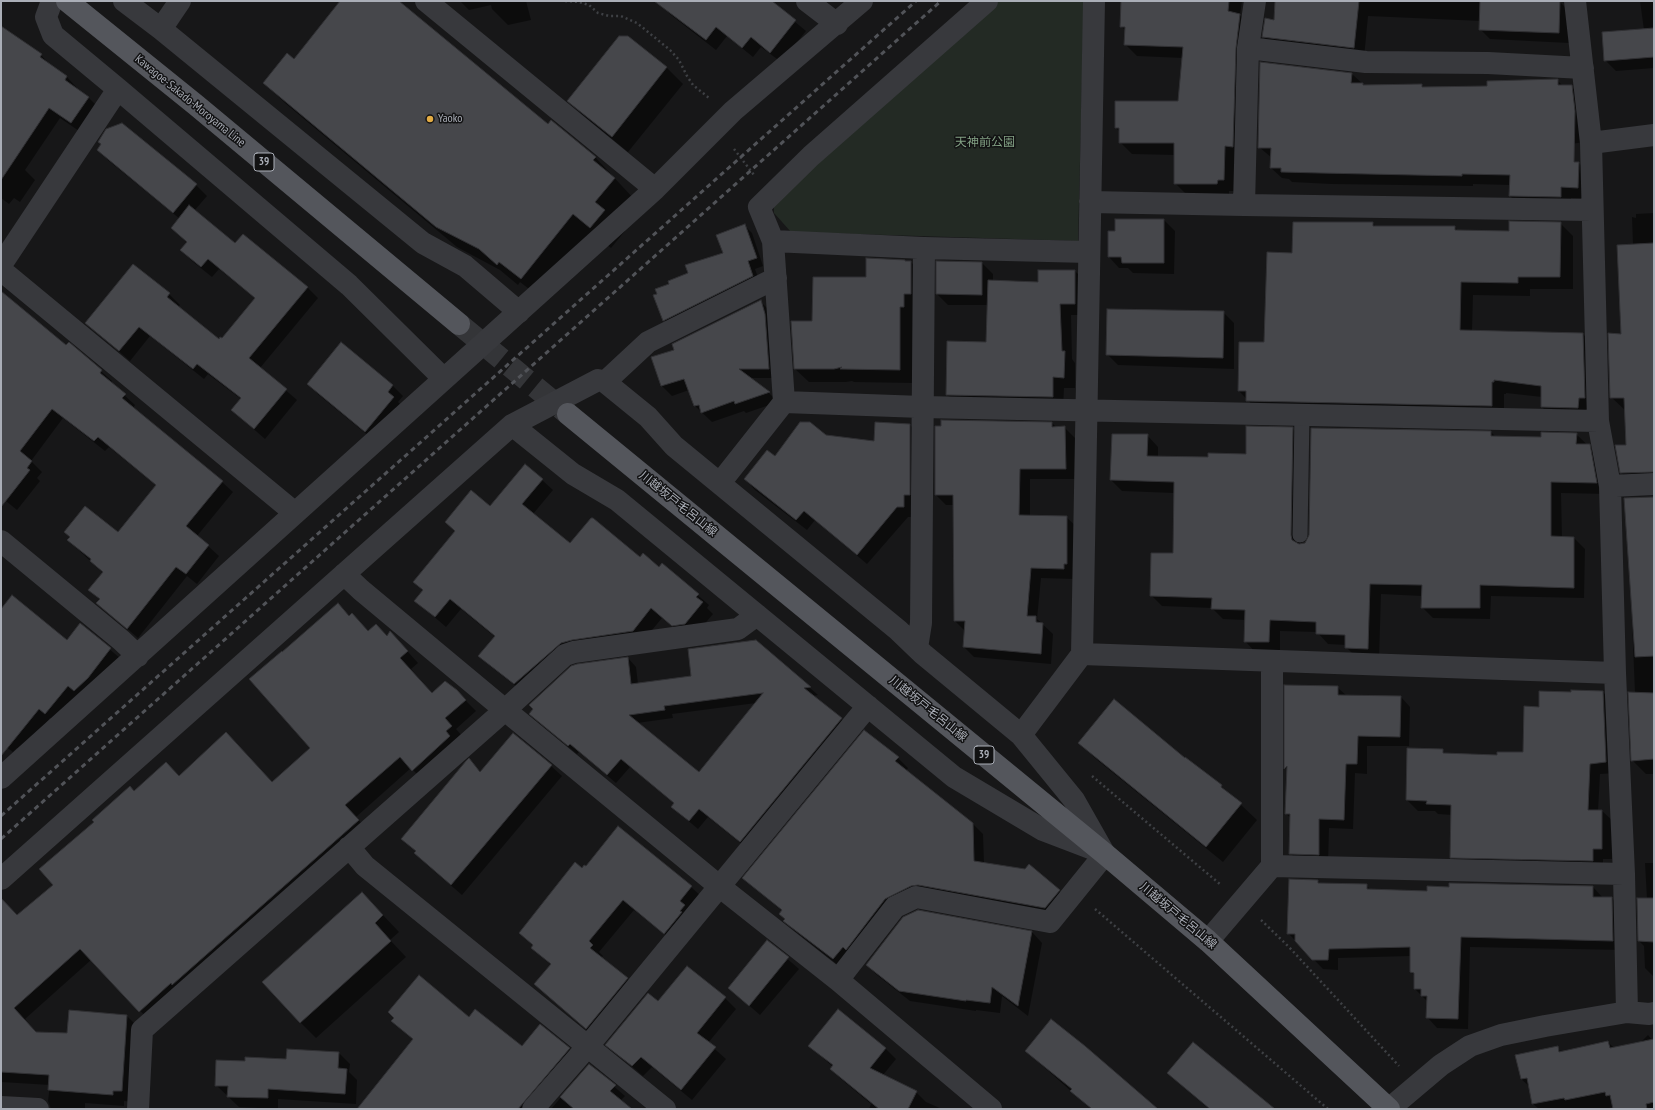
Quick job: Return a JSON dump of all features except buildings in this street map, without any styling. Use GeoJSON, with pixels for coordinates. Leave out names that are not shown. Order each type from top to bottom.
{"type":"FeatureCollection","features":[{"type":"Feature","properties":{"kind":"main road","name":"Kawagoe-Sakado-Moroyama Line"},"geometry":{"type":"LineString","coordinates":[[66,1],[196,105],[459,324]]}},
{"type":"Feature","properties":{"kind":"main road","name":"川越坂戸毛呂山線"},"geometry":{"type":"LineString","coordinates":[[568,414],[1105,854],[1208,941],[1389,1109]]}},
{"type":"Feature","properties":{"kind":"street"},"geometry":{"type":"LineString","coordinates":[[52,1],[46,17],[53,35],[349,285],[444,379]]}},
{"type":"Feature","properties":{"kind":"street"},"geometry":{"type":"LineString","coordinates":[[124,1],[161,29],[423,243],[465,266],[519,312]]}},
{"type":"Feature","properties":{"kind":"street"},"geometry":{"type":"LineString","coordinates":[[161,29],[180,1]]}},
{"type":"Feature","properties":{"kind":"street"},"geometry":{"type":"LineString","coordinates":[[426,1],[655,189]]}},
{"type":"Feature","properties":{"kind":"street"},"geometry":{"type":"LineString","coordinates":[[807,1],[837,24]]}},
{"type":"Feature","properties":{"kind":"street"},"geometry":{"type":"LineString","coordinates":[[1,778],[655,189],[720,123],[862,1]]}},
{"type":"Feature","properties":{"kind":"street"},"geometry":{"type":"LineString","coordinates":[[720,483],[784,402],[773,241],[760,207],[811,156],[987,1]]}},
{"type":"Feature","properties":{"kind":"street"},"geometry":{"type":"LineString","coordinates":[[1021,735],[1082,654],[1094,1]]}},
{"type":"Feature","properties":{"kind":"street"},"geometry":{"type":"LineString","coordinates":[[1244,205],[1248,48],[1255,1]]}},
{"type":"Feature","properties":{"kind":"street"},"geometry":{"type":"LineString","coordinates":[[1575,1],[1592,143],[1592,210],[1598,421],[1610,486],[1615,673],[1624,874],[1628,1012]]}},
{"type":"Feature","properties":{"kind":"street"},"geometry":{"type":"LineString","coordinates":[[1248,48],[1366,62],[1488,63],[1583,68]]}},
{"type":"Feature","properties":{"kind":"street"},"geometry":{"type":"LineString","coordinates":[[1,265],[118,89]]}},
{"type":"Feature","properties":{"kind":"street"},"geometry":{"type":"LineString","coordinates":[[1592,143],[1654,135]]}},
{"type":"Feature","properties":{"kind":"street"},"geometry":{"type":"LineString","coordinates":[[1090,202],[1592,210]]}},
{"type":"Feature","properties":{"kind":"street"},"geometry":{"type":"LineString","coordinates":[[773,241],[924,248],[1089,252]]}},
{"type":"Feature","properties":{"kind":"street"},"geometry":{"type":"LineString","coordinates":[[917,648],[921,623],[924,248]]}},
{"type":"Feature","properties":{"kind":"street"},"geometry":{"type":"LineString","coordinates":[[1,270],[295,513]]}},
{"type":"Feature","properties":{"kind":"street"},"geometry":{"type":"LineString","coordinates":[[605,382],[648,342],[776,278]]}},
{"type":"Feature","properties":{"kind":"street"},"geometry":{"type":"LineString","coordinates":[[1,879],[512,424],[598,380],[605,382],[648,417],[674,446],[898,630],[917,648],[1021,735],[1074,800],[1105,854]]}},
{"type":"Feature","properties":{"kind":"street"},"geometry":{"type":"LineString","coordinates":[[784,402],[922,407],[1087,409],[1598,421]]}},
{"type":"Feature","properties":{"kind":"street"},"geometry":{"type":"LineString","coordinates":[[512,424],[573,474],[617,500],[954,777],[1044,830],[1105,854]]}},
{"type":"Feature","properties":{"kind":"street"},"geometry":{"type":"LineString","coordinates":[[1610,486],[1654,484]]}},
{"type":"Feature","properties":{"kind":"street"},"geometry":{"type":"LineString","coordinates":[[1,541],[121,640],[138,656]]}},
{"type":"Feature","properties":{"kind":"street"},"geometry":{"type":"LineString","coordinates":[[344,574],[367,595],[505,710],[720,886],[838,980],[991,1109]]}},
{"type":"Feature","properties":{"kind":"street"},"geometry":{"type":"LineString","coordinates":[[138,1109],[142,1030],[505,710],[565,655],[574,652],[738,628],[757,615]]}},
{"type":"Feature","properties":{"kind":"street"},"geometry":{"type":"LineString","coordinates":[[1082,654],[1615,673]]}},
{"type":"Feature","properties":{"kind":"street"},"geometry":{"type":"LineString","coordinates":[[1208,941],[1272,866],[1272,661]]}},
{"type":"Feature","properties":{"kind":"street"},"geometry":{"type":"LineString","coordinates":[[533,1109],[588,1046],[868,706]]}},
{"type":"Feature","properties":{"kind":"street"},"geometry":{"type":"LineString","coordinates":[[349,846],[365,866],[665,1109]]}},
{"type":"Feature","properties":{"kind":"street"},"geometry":{"type":"LineString","coordinates":[[838,980],[895,907],[916,897],[1050,922],[1105,854]]}},
{"type":"Feature","properties":{"kind":"street"},"geometry":{"type":"LineString","coordinates":[[1272,866],[1624,874]]}},
{"type":"Feature","properties":{"kind":"street"},"geometry":{"type":"LineString","coordinates":[[1389,1109],[1441,1064],[1470,1046],[1501,1035],[1628,1012],[1654,1013]]}},
{"type":"Feature","properties":{"kind":"street"},"geometry":{"type":"LineString","coordinates":[[1,1107],[38,1109]]}},
{"type":"Feature","properties":{"kind":"lane"},"geometry":{"type":"LineString","coordinates":[[1300,535],[1302,415]]}},
{"type":"Feature","properties":{"kind":"path"},"geometry":{"type":"LineString","coordinates":[[565,1],[579,2],[589,5],[598,12],[609,16],[621,16],[638,22],[670,50],[679,60],[693,85],[710,99],[720,123],[770,196]]}},
{"type":"Feature","properties":{"kind":"path"},"geometry":{"type":"LineString","coordinates":[[1093,907],[1328,1109]]}},
{"type":"Feature","properties":{"kind":"green space","name":"天神前公園"},"geometry":{"type":"Polygon","coordinates":[[[999,1],[1084,1],[1078,241],[791,232],[774,213],[774,203],[999,1]]]}},
{"type":"Feature","properties":{"kind":"tunnel"},"geometry":{"type":"LineString","coordinates":[[459,324],[568,414]]}},
{"type":"Feature","properties":{"kind":"railway"},"geometry":{"type":"LineString","coordinates":[[1,816],[916,1]]}},
{"type":"Feature","properties":{"kind":"railway"},"geometry":{"type":"LineString","coordinates":[[1,839],[941,1]]}},
{"type":"Feature","properties":{"kind":"place","name":"Yaoko"},"geometry":{"type":"Point","coordinates":[430,119]}}]}
